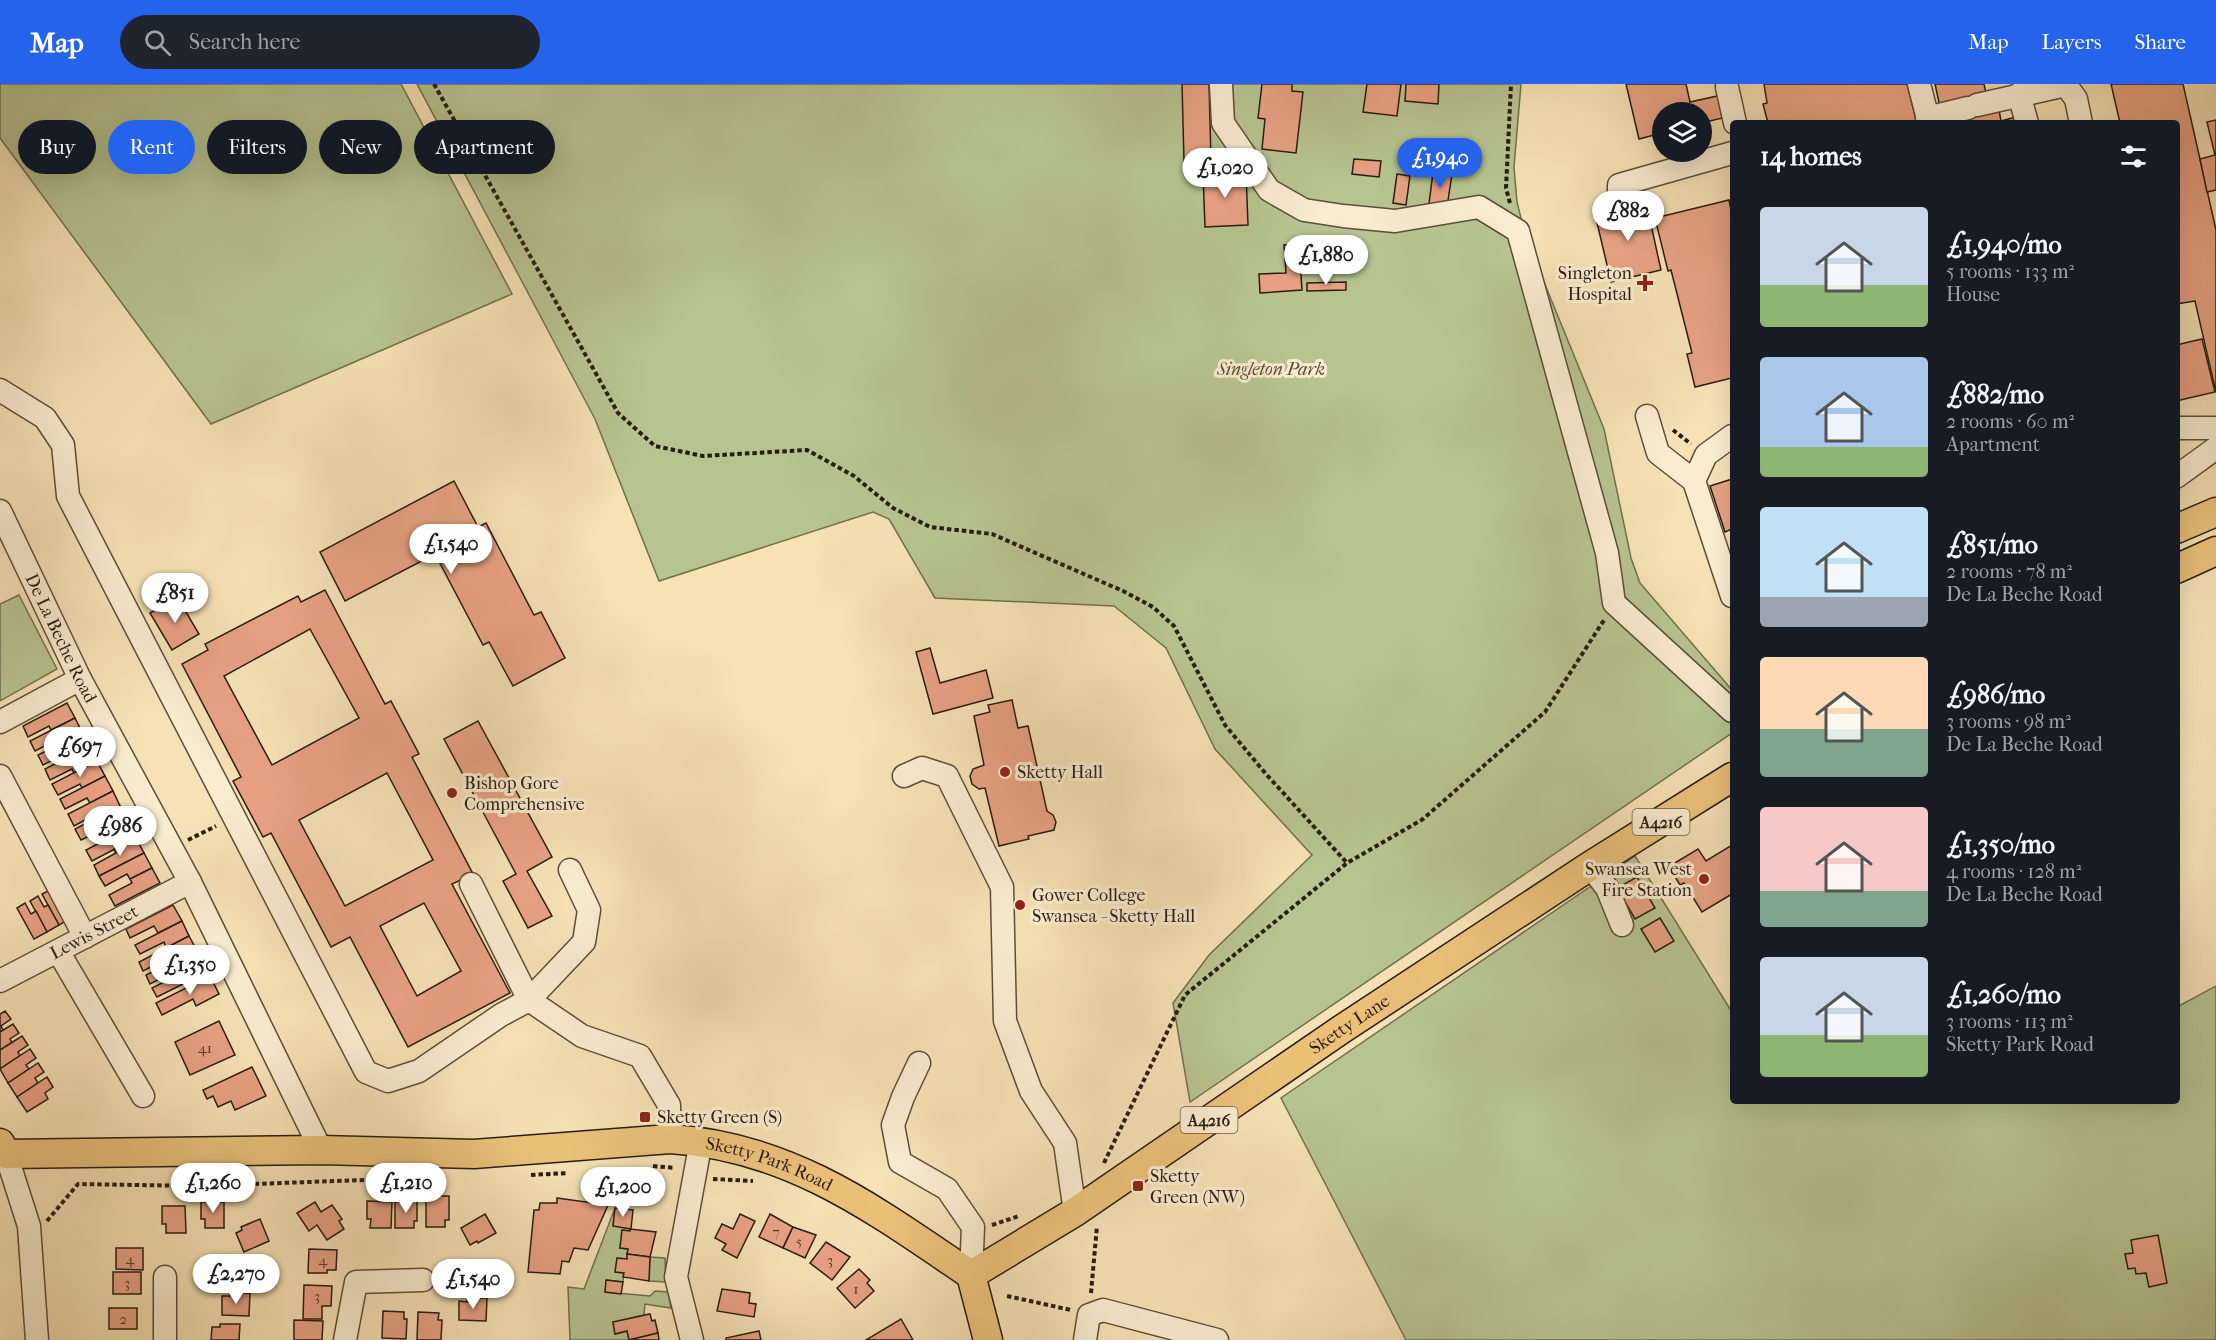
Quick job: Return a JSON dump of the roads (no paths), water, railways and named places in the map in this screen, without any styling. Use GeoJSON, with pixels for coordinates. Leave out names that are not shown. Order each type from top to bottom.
{"type":"FeatureCollection","features":[{"type":"Feature","properties":{"kind":"main road"},"geometry":{"type":"LineString","coordinates":[[2180,527],[2216,512]]}},
{"type":"Feature","properties":{"kind":"main road"},"geometry":{"type":"LineString","coordinates":[[2180,567],[2216,550]]}},
{"type":"Feature","properties":{"kind":"main road","name":"Sketty Lane"},"geometry":{"type":"LineString","coordinates":[[971,1275],[1087,1214],[1342,1029],[1590,866],[1730,778]]}},
{"type":"Feature","properties":{"kind":"main road","name":"Sketty Park Road"},"geometry":{"type":"LineString","coordinates":[[2,1150],[321,1150],[474,1154],[670,1139],[701,1141],[751,1151],[791,1166],[871,1207],[971,1275]]}},
{"type":"Feature","properties":{"kind":"main road"},"geometry":{"type":"LineString","coordinates":[[971,1275],[988,1340]]}},
{"type":"Feature","properties":{"kind":"street"},"geometry":{"type":"LineString","coordinates":[[1221,84],[1223,123],[1269,190],[1304,210],[1395,221],[1479,207],[1518,231],[1607,554],[1614,603],[1730,709]]}},
{"type":"Feature","properties":{"kind":"street"},"geometry":{"type":"LineString","coordinates":[[1919,84],[1928,120],[2019,94],[2066,85],[2076,99],[2080,120]]}},
{"type":"Feature","properties":{"kind":"street"},"geometry":{"type":"LineString","coordinates":[[1727,87],[1734,120]]}},
{"type":"Feature","properties":{"kind":"street"},"geometry":{"type":"LineString","coordinates":[[2019,94],[2026,120]]}},
{"type":"Feature","properties":{"kind":"street"},"geometry":{"type":"LineString","coordinates":[[1618,201],[1618,185],[1730,154]]}},
{"type":"Feature","properties":{"kind":"street"},"geometry":{"type":"LineString","coordinates":[[0,390],[45,418],[63,445],[68,496],[366,1072],[388,1081],[419,1071],[501,1015],[530,1000],[584,942],[589,910],[570,870]]}},
{"type":"Feature","properties":{"kind":"street"},"geometry":{"type":"LineString","coordinates":[[1647,416],[1658,453],[1695,482],[1730,590]]}},
{"type":"Feature","properties":{"kind":"street"},"geometry":{"type":"LineString","coordinates":[[2180,428],[2216,428]]}},
{"type":"Feature","properties":{"kind":"street"},"geometry":{"type":"LineString","coordinates":[[1695,482],[1706,455],[1730,437]]}},
{"type":"Feature","properties":{"kind":"street"},"geometry":{"type":"LineString","coordinates":[[2180,474],[2216,447]]}},
{"type":"Feature","properties":{"kind":"street","name":"De La Beche Road"},"geometry":{"type":"LineString","coordinates":[[0,511],[80,679],[190,882],[321,1150]]}},
{"type":"Feature","properties":{"kind":"street"},"geometry":{"type":"LineString","coordinates":[[0,722],[80,679]]}},
{"type":"Feature","properties":{"kind":"street"},"geometry":{"type":"LineString","coordinates":[[904,776],[922,768],[947,776],[1002,886],[1005,1021],[1031,1091],[1065,1143],[1087,1214]]}},
{"type":"Feature","properties":{"kind":"street"},"geometry":{"type":"LineString","coordinates":[[0,776],[85,937]]}},
{"type":"Feature","properties":{"kind":"street"},"geometry":{"type":"LineString","coordinates":[[1590,866],[1607,888],[1622,925]]}},
{"type":"Feature","properties":{"kind":"street","name":"Lewis Street"},"geometry":{"type":"LineString","coordinates":[[0,981],[190,882]]}},
{"type":"Feature","properties":{"kind":"street"},"geometry":{"type":"LineString","coordinates":[[471,884],[530,1000],[582,1036],[640,1056],[669,1105],[670,1139]]}},
{"type":"Feature","properties":{"kind":"street"},"geometry":{"type":"LineString","coordinates":[[58,951],[143,1096]]}},
{"type":"Feature","properties":{"kind":"street"},"geometry":{"type":"LineString","coordinates":[[919,1063],[893,1125],[900,1162],[947,1189],[973,1227],[971,1275]]}},
{"type":"Feature","properties":{"kind":"street"},"geometry":{"type":"LineString","coordinates":[[692,1340],[676,1277],[701,1141]]}},
{"type":"Feature","properties":{"kind":"street"},"geometry":{"type":"LineString","coordinates":[[2,1150],[29,1226],[37,1340]]}},
{"type":"Feature","properties":{"kind":"street"},"geometry":{"type":"LineString","coordinates":[[165,1277],[165,1340]]}},
{"type":"Feature","properties":{"kind":"street"},"geometry":{"type":"LineString","coordinates":[[345,1340],[356,1282],[423,1280]]}},
{"type":"Feature","properties":{"kind":"street"},"geometry":{"type":"LineString","coordinates":[[1085,1340],[1089,1315],[1102,1310],[1217,1340]]}},
{"type":"Feature","properties":{"kind":"place","name":"Singleton Hospital"},"geometry":{"type":"Point","coordinates":[1645,283]}},
{"type":"Feature","properties":{"kind":"place","name":"Sketty Hall"},"geometry":{"type":"Point","coordinates":[1005,772]}},
{"type":"Feature","properties":{"kind":"place","name":"Bishop Gore Comprehensive"},"geometry":{"type":"Point","coordinates":[452,793]}},
{"type":"Feature","properties":{"kind":"place","name":"Swansea West Fire Station"},"geometry":{"type":"Point","coordinates":[1704,879]}},
{"type":"Feature","properties":{"kind":"place","name":"Gower College Swansea - Sketty Hall"},"geometry":{"type":"Point","coordinates":[1020,905]}},
{"type":"Feature","properties":{"kind":"place","name":"Sketty Green (S)"},"geometry":{"type":"Point","coordinates":[645,1117]}},
{"type":"Feature","properties":{"kind":"place","name":"Sketty Green (NW)"},"geometry":{"type":"Point","coordinates":[1138,1186]}},
{"type":"Feature","properties":{"kind":"park label","name":"Singleton Park"},"geometry":{"type":"Point","coordinates":[1271,369]}}]}
